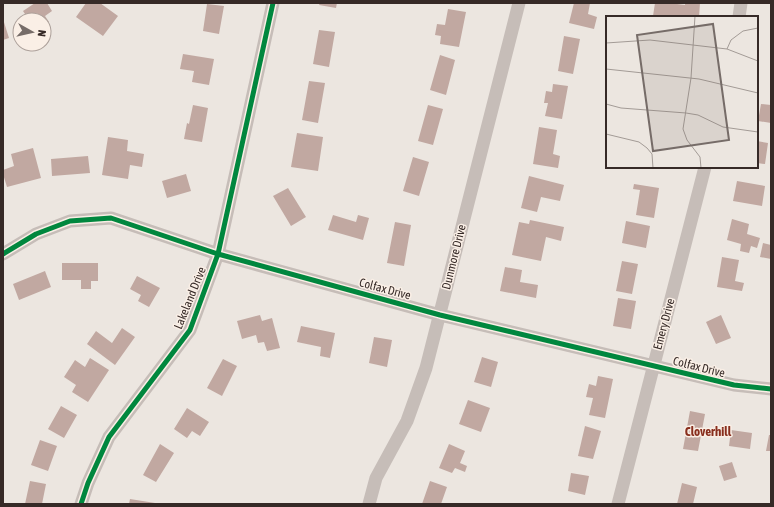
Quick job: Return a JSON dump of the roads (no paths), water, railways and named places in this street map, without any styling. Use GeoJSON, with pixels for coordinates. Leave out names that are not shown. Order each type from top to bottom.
{"type":"FeatureCollection","features":[{"type":"Feature","properties":{"kind":"street","name":"Lakeland Drive"},"geometry":{"type":"LineString","coordinates":[[81,504],[88,483],[109,437],[190,330],[218,254],[273,3]]}},
{"type":"Feature","properties":{"kind":"street","name":"Dunmore Drive"},"geometry":{"type":"LineString","coordinates":[[369,504],[376,478],[407,421],[426,368],[519,3]]}},
{"type":"Feature","properties":{"kind":"street"},"geometry":{"type":"LineString","coordinates":[[739,16],[741,3]]}},
{"type":"Feature","properties":{"kind":"street","name":"Emery Drive"},"geometry":{"type":"LineString","coordinates":[[618,504],[705,168]]}},
{"type":"Feature","properties":{"kind":"street","name":"Colfax Drive"},"geometry":{"type":"LineString","coordinates":[[3,254],[36,234],[70,221],[111,218],[218,254],[440,315],[734,385],[771,389]]}},
{"type":"Feature","properties":{"kind":"district","name":"Cloverhill"},"geometry":{"type":"Point","coordinates":[708,431]}}]}
